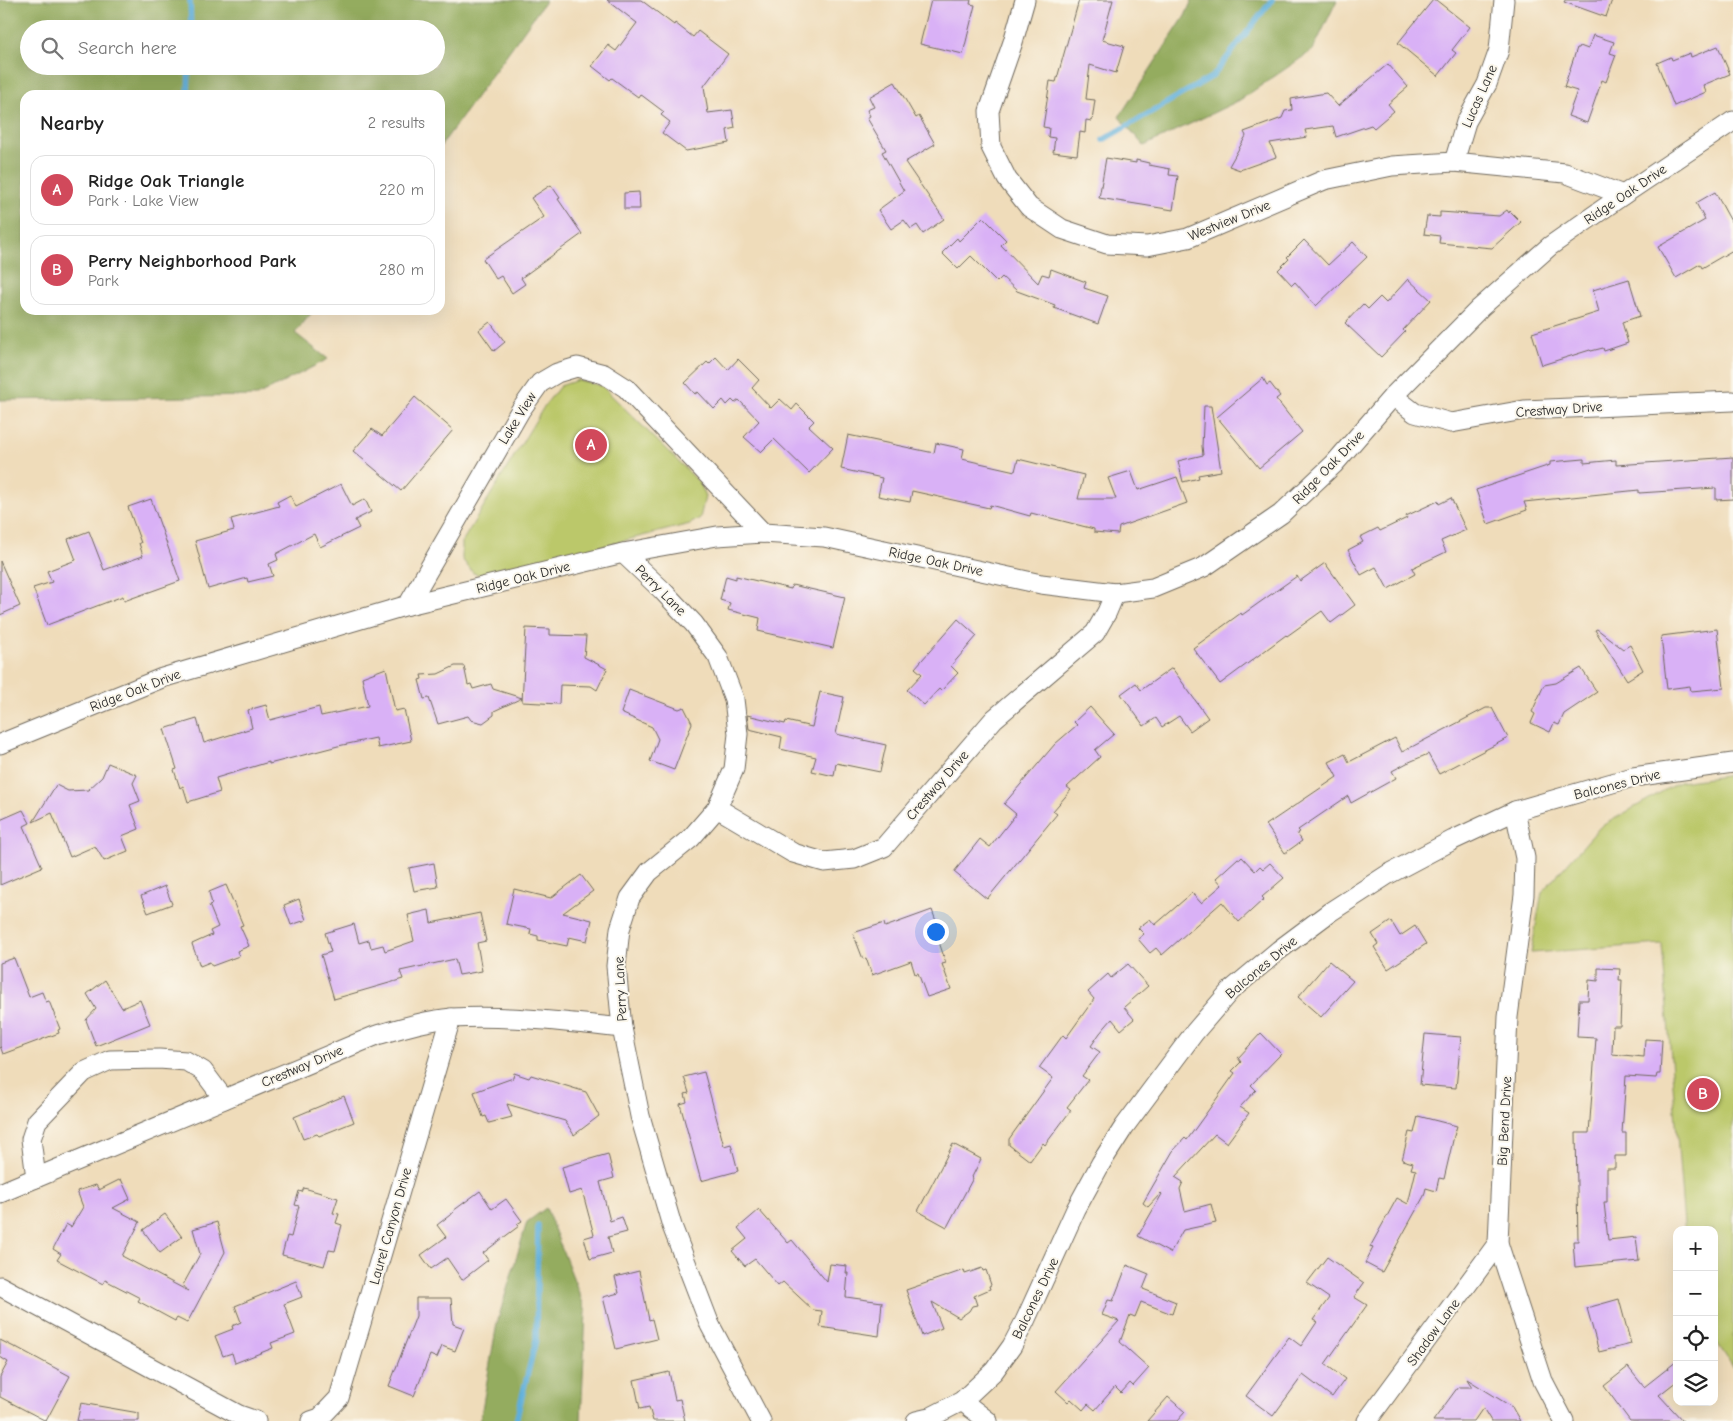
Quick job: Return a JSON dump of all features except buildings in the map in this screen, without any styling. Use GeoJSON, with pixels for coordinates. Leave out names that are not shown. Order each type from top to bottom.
{"type":"FeatureCollection","features":[{"type":"Feature","properties":{"kind":"street","name":"Westview Drive"},"geometry":{"type":"LineString","coordinates":[[1026,0],[989,111],[991,148],[1007,179],[1029,207],[1062,229],[1107,244],[1148,246],[1188,238],[1324,180],[1392,166],[1454,162],[1565,173],[1623,195]]}},
{"type":"Feature","properties":{"kind":"street","name":"Lucas Lane"},"geometry":{"type":"LineString","coordinates":[[1454,162],[1466,122],[1487,84],[1499,50],[1504,0]]}},
{"type":"Feature","properties":{"kind":"street","name":"Ridge Oak Drive"},"geometry":{"type":"LineString","coordinates":[[0,744],[162,678],[408,605],[623,553],[717,536],[763,533],[824,537],[1041,584],[1115,593],[1153,588],[1204,567],[1282,514],[1334,464],[1393,396],[1480,308],[1550,246],[1733,122]]}},
{"type":"Feature","properties":{"kind":"street","name":"Lake View"},"geometry":{"type":"LineString","coordinates":[[408,605],[520,411],[540,382],[557,373],[577,367],[604,374],[626,388],[763,533]]}},
{"type":"Feature","properties":{"kind":"street","name":"Crestway Drive"},"geometry":{"type":"LineString","coordinates":[[1393,396],[1415,413],[1451,423],[1524,410],[1733,401]]}},
{"type":"Feature","properties":{"kind":"street","name":"Perry Lane"},"geometry":{"type":"LineString","coordinates":[[623,553],[694,624],[718,656],[734,699],[738,734],[734,769],[717,808],[691,838],[648,872],[630,898],[620,929],[616,966],[622,1028],[640,1116],[672,1226],[710,1325],[761,1421]]}},
{"type":"Feature","properties":{"kind":"street","name":"Crestway Drive"},"geometry":{"type":"LineString","coordinates":[[717,808],[793,853],[824,862],[854,859],[884,847],[994,719],[1095,633],[1115,593]]}},
{"type":"Feature","properties":{"kind":"street","name":"Balcones Drive"},"geometry":{"type":"LineString","coordinates":[[916,1421],[929,1418],[962,1401],[994,1371],[1012,1346],[1076,1209],[1101,1163],[1124,1127],[1194,1033],[1230,991],[1279,950],[1330,912],[1387,875],[1453,840],[1515,811],[1633,777],[1733,763]]}},
{"type":"Feature","properties":{"kind":"street","name":"Big Bend Drive"},"geometry":{"type":"LineString","coordinates":[[1515,811],[1525,858],[1524,895],[1508,1017],[1498,1243],[1543,1381],[1564,1421]]}},
{"type":"Feature","properties":{"kind":"street","name":"Crestway Drive"},"geometry":{"type":"LineString","coordinates":[[0,1193],[377,1035],[412,1025],[451,1018],[500,1017],[622,1028]]}},
{"type":"Feature","properties":{"kind":"street","name":"Laurel Canyon Drive"},"geometry":{"type":"LineString","coordinates":[[311,1421],[320,1418],[339,1398],[451,1018]]}},
{"type":"Feature","properties":{"kind":"street"},"geometry":{"type":"LineString","coordinates":[[36,1178],[31,1139],[37,1121],[84,1072],[110,1060],[158,1059],[186,1061],[203,1071],[224,1099]]}},
{"type":"Feature","properties":{"kind":"street","name":"Shadow Lane"},"geometry":{"type":"LineString","coordinates":[[1367,1421],[1498,1243]]}},
{"type":"Feature","properties":{"kind":"street"},"geometry":{"type":"LineString","coordinates":[[0,1286],[239,1415],[256,1421]]}},
{"type":"Feature","properties":{"kind":"street"},"geometry":{"type":"LineString","coordinates":[[962,1401],[988,1421]]}},
{"type":"Feature","properties":{"kind":"green space"},"geometry":{"type":"Polygon","coordinates":[[[0,0],[546,0],[445,140],[445,90],[20,90],[20,315],[310,315],[295,333],[328,359],[257,396],[0,400],[0,0]]]}},
{"type":"Feature","properties":{"kind":"green space"},"geometry":{"type":"Polygon","coordinates":[[[1192,0],[1337,0],[1313,50],[1240,100],[1144,146],[1119,117],[1185,16],[1192,0]]]}},
{"type":"Feature","properties":{"kind":"green space"},"geometry":{"type":"Polygon","coordinates":[[[578,380],[602,386],[701,484],[705,497],[700,518],[690,524],[484,576],[473,573],[462,559],[462,542],[545,405],[560,386],[578,380]]]}},
{"type":"Feature","properties":{"kind":"green space"},"geometry":{"type":"Polygon","coordinates":[[[1733,775],[1733,1367],[1718,1344],[1718,1226],[1684,1225],[1662,944],[1531,953],[1542,892],[1600,827],[1679,782],[1733,775]]]}},
{"type":"Feature","properties":{"kind":"green space"},"geometry":{"type":"Polygon","coordinates":[[[546,1208],[586,1311],[581,1421],[480,1421],[497,1323],[527,1222],[546,1208]]]}},
{"type":"Feature","properties":{"kind":"waterway"},"geometry":{"type":"LineString","coordinates":[[190,0],[191,20]]}},
{"type":"Feature","properties":{"kind":"waterway"},"geometry":{"type":"LineString","coordinates":[[1103,140],[1213,76],[1272,0]]}},
{"type":"Feature","properties":{"kind":"waterway"},"geometry":{"type":"LineString","coordinates":[[188,90],[189,75]]}},
{"type":"Feature","properties":{"kind":"waterway"},"geometry":{"type":"LineString","coordinates":[[516,1421],[536,1340],[538,1225]]}},
{"type":"Feature","properties":{"kind":"place","name":"Ridge Oak Triangle"},"geometry":{"type":"Point","coordinates":[591,445]}},
{"type":"Feature","properties":{"kind":"place","name":"Perry Neighborhood Park"},"geometry":{"type":"Point","coordinates":[1703,1094]}}]}
